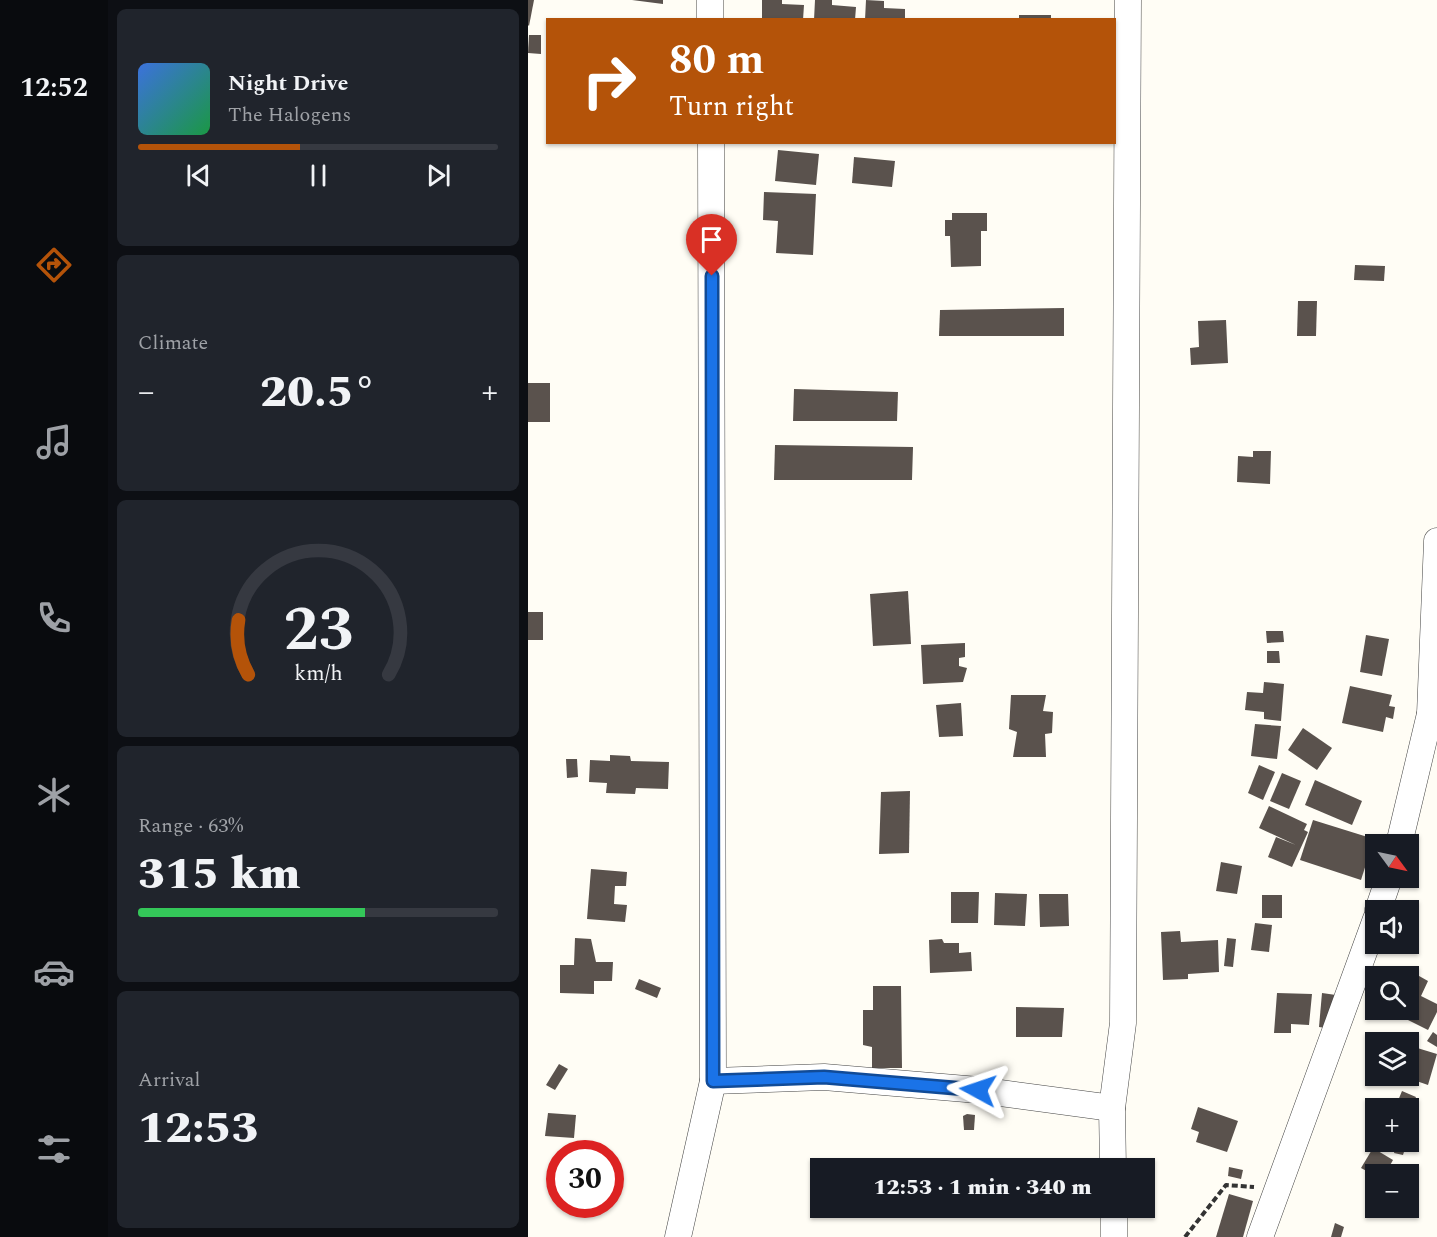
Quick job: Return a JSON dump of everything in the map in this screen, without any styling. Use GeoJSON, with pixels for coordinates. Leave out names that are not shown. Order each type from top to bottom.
{"type":"FeatureCollection","features":[{"type":"Feature","properties":{"kind":"street"},"geometry":{"type":"LineString","coordinates":[[710,0],[710,18]]}},
{"type":"Feature","properties":{"kind":"street"},"geometry":{"type":"LineString","coordinates":[[1113,1158],[1112,1108],[1123,1023],[1128,0]]}},
{"type":"Feature","properties":{"kind":"street"},"geometry":{"type":"LineString","coordinates":[[678,1237],[713,1081],[711,144]]}},
{"type":"Feature","properties":{"kind":"street"},"geometry":{"type":"LineString","coordinates":[[1402,834],[1434,709],[1437,541]]}},
{"type":"Feature","properties":{"kind":"street"},"geometry":{"type":"LineString","coordinates":[[1260,1237],[1365,949]]}},
{"type":"Feature","properties":{"kind":"street"},"geometry":{"type":"LineString","coordinates":[[713,1081],[824,1077],[978,1090],[1112,1108]]}},
{"type":"Feature","properties":{"kind":"street"},"geometry":{"type":"LineString","coordinates":[[1114,1218],[1114,1237]]}},
{"type":"Feature","properties":{"kind":"path"},"geometry":{"type":"LineString","coordinates":[[1185,1237],[1226,1185],[1278,1188]]}},
{"type":"Feature","properties":{"kind":"building"},"geometry":{"type":"Polygon","coordinates":[[[528,0],[534,0],[529,26],[528,25],[528,0]]]}},
{"type":"Feature","properties":{"kind":"building"},"geometry":{"type":"Polygon","coordinates":[[[632,0],[663,0],[663,4],[632,0]]]}},
{"type":"Feature","properties":{"kind":"building"},"geometry":{"type":"Polygon","coordinates":[[[762,0],[782,0],[782,4],[804,5],[803,18],[762,18],[762,0]]]}},
{"type":"Feature","properties":{"kind":"building"},"geometry":{"type":"Polygon","coordinates":[[[815,0],[832,0],[832,5],[856,7],[855,18],[814,18],[815,0]]]}},
{"type":"Feature","properties":{"kind":"building"},"geometry":{"type":"Polygon","coordinates":[[[866,0],[884,1],[884,8],[905,9],[905,18],[865,18],[866,0]]]}},
{"type":"Feature","properties":{"kind":"building"},"geometry":{"type":"Polygon","coordinates":[[[1019,15],[1051,15],[1051,18],[1019,18],[1019,15]]]}},
{"type":"Feature","properties":{"kind":"building"},"geometry":{"type":"Polygon","coordinates":[[[529,35],[541,35],[541,54],[528,53],[529,35]]]}},
{"type":"Feature","properties":{"kind":"building"},"geometry":{"type":"Polygon","coordinates":[[[778,150],[819,154],[816,185],[775,181],[778,150]]]}},
{"type":"Feature","properties":{"kind":"building"},"geometry":{"type":"Polygon","coordinates":[[[854,157],[895,161],[892,187],[852,183],[854,157]]]}},
{"type":"Feature","properties":{"kind":"building"},"geometry":{"type":"Polygon","coordinates":[[[764,192],[816,194],[813,255],[776,253],[778,221],[763,220],[764,192]]]}},
{"type":"Feature","properties":{"kind":"building"},"geometry":{"type":"Polygon","coordinates":[[[952,213],[987,213],[987,231],[981,231],[981,266],[951,267],[950,236],[945,236],[945,220],[952,220],[952,213]]]}},
{"type":"Feature","properties":{"kind":"building"},"geometry":{"type":"Polygon","coordinates":[[[1355,265],[1385,266],[1384,281],[1354,280],[1355,265]]]}},
{"type":"Feature","properties":{"kind":"building"},"geometry":{"type":"Polygon","coordinates":[[[1298,301],[1317,301],[1316,336],[1297,336],[1298,301]]]}},
{"type":"Feature","properties":{"kind":"building"},"geometry":{"type":"Polygon","coordinates":[[[1064,308],[1064,336],[939,336],[940,310],[1064,308]]]}},
{"type":"Feature","properties":{"kind":"building"},"geometry":{"type":"Polygon","coordinates":[[[1226,320],[1228,363],[1191,365],[1190,348],[1199,347],[1198,321],[1226,320]]]}},
{"type":"Feature","properties":{"kind":"building"},"geometry":{"type":"Polygon","coordinates":[[[528,383],[550,383],[550,422],[528,422],[528,383]]]}},
{"type":"Feature","properties":{"kind":"building"},"geometry":{"type":"Polygon","coordinates":[[[794,389],[898,392],[897,421],[793,421],[794,389]]]}},
{"type":"Feature","properties":{"kind":"building"},"geometry":{"type":"Polygon","coordinates":[[[775,445],[913,447],[912,480],[774,480],[775,445]]]}},
{"type":"Feature","properties":{"kind":"building"},"geometry":{"type":"Polygon","coordinates":[[[1253,451],[1271,451],[1270,484],[1237,482],[1238,456],[1253,457],[1253,451]]]}},
{"type":"Feature","properties":{"kind":"building"},"geometry":{"type":"Polygon","coordinates":[[[908,591],[911,644],[873,646],[870,594],[908,591]]]}},
{"type":"Feature","properties":{"kind":"building"},"geometry":{"type":"Polygon","coordinates":[[[528,612],[543,612],[543,640],[528,640],[528,612]]]}},
{"type":"Feature","properties":{"kind":"building"},"geometry":{"type":"Polygon","coordinates":[[[1266,631],[1283,631],[1284,642],[1267,643],[1266,631]]]}},
{"type":"Feature","properties":{"kind":"building"},"geometry":{"type":"Polygon","coordinates":[[[1366,635],[1389,639],[1382,676],[1360,672],[1366,635]]]}},
{"type":"Feature","properties":{"kind":"building"},"geometry":{"type":"Polygon","coordinates":[[[965,643],[965,657],[959,658],[959,666],[967,668],[963,682],[923,684],[921,645],[965,643]]]}},
{"type":"Feature","properties":{"kind":"building"},"geometry":{"type":"Polygon","coordinates":[[[1267,651],[1279,651],[1280,663],[1267,663],[1267,651]]]}},
{"type":"Feature","properties":{"kind":"building"},"geometry":{"type":"Polygon","coordinates":[[[1264,682],[1284,684],[1281,721],[1264,719],[1264,712],[1245,710],[1247,692],[1263,693],[1264,682]]]}},
{"type":"Feature","properties":{"kind":"building"},"geometry":{"type":"Polygon","coordinates":[[[1350,686],[1392,695],[1389,706],[1395,707],[1393,719],[1386,717],[1383,732],[1342,723],[1350,686]]]}},
{"type":"Feature","properties":{"kind":"building"},"geometry":{"type":"Polygon","coordinates":[[[1011,695],[1046,695],[1043,711],[1053,712],[1052,733],[1045,734],[1046,757],[1013,757],[1017,732],[1009,729],[1011,695]]]}},
{"type":"Feature","properties":{"kind":"building"},"geometry":{"type":"Polygon","coordinates":[[[961,703],[963,736],[939,737],[936,705],[961,703]]]}},
{"type":"Feature","properties":{"kind":"building"},"geometry":{"type":"Polygon","coordinates":[[[1255,724],[1281,726],[1277,759],[1251,756],[1255,724]]]}},
{"type":"Feature","properties":{"kind":"building"},"geometry":{"type":"Polygon","coordinates":[[[1303,728],[1332,748],[1317,770],[1288,750],[1303,728]]]}},
{"type":"Feature","properties":{"kind":"building"},"geometry":{"type":"Polygon","coordinates":[[[610,755],[630,756],[631,761],[669,762],[668,789],[636,788],[635,794],[606,793],[607,783],[589,782],[590,760],[610,761],[610,755]]]}},
{"type":"Feature","properties":{"kind":"building"},"geometry":{"type":"Polygon","coordinates":[[[566,759],[577,759],[578,777],[567,778],[566,759]]]}},
{"type":"Feature","properties":{"kind":"building"},"geometry":{"type":"Polygon","coordinates":[[[1259,765],[1275,772],[1263,800],[1248,793],[1259,765]]]}},
{"type":"Feature","properties":{"kind":"building"},"geometry":{"type":"Polygon","coordinates":[[[1282,773],[1301,781],[1289,809],[1270,801],[1282,773]]]}},
{"type":"Feature","properties":{"kind":"building"},"geometry":{"type":"Polygon","coordinates":[[[1315,780],[1362,801],[1352,825],[1305,805],[1315,780]]]}},
{"type":"Feature","properties":{"kind":"building"},"geometry":{"type":"Polygon","coordinates":[[[910,791],[909,853],[879,854],[881,792],[910,791]]]}},
{"type":"Feature","properties":{"kind":"building"},"geometry":{"type":"Polygon","coordinates":[[[1269,806],[1307,824],[1304,830],[1308,832],[1292,867],[1268,857],[1276,837],[1296,845],[1259,828],[1269,806]]]}},
{"type":"Feature","properties":{"kind":"building"},"geometry":{"type":"Polygon","coordinates":[[[1313,820],[1365,836],[1365,867],[1361,880],[1300,860],[1313,820]]]}},
{"type":"Feature","properties":{"kind":"building"},"geometry":{"type":"Polygon","coordinates":[[[1221,862],[1242,866],[1237,894],[1216,891],[1221,862]]]}},
{"type":"Feature","properties":{"kind":"building"},"geometry":{"type":"Polygon","coordinates":[[[591,869],[627,872],[626,886],[615,886],[614,904],[627,905],[625,922],[587,919],[591,869]]]}},
{"type":"Feature","properties":{"kind":"building"},"geometry":{"type":"Polygon","coordinates":[[[951,892],[979,892],[978,923],[951,923],[951,892]]]}},
{"type":"Feature","properties":{"kind":"building"},"geometry":{"type":"Polygon","coordinates":[[[995,893],[1027,894],[1025,926],[994,925],[995,893]]]}},
{"type":"Feature","properties":{"kind":"building"},"geometry":{"type":"Polygon","coordinates":[[[1039,894],[1068,894],[1069,926],[1040,927],[1039,894]]]}},
{"type":"Feature","properties":{"kind":"building"},"geometry":{"type":"Polygon","coordinates":[[[1262,895],[1282,895],[1282,918],[1262,918],[1262,895]]]}},
{"type":"Feature","properties":{"kind":"building"},"geometry":{"type":"Polygon","coordinates":[[[1255,923],[1272,925],[1269,952],[1251,950],[1255,923]]]}},
{"type":"Feature","properties":{"kind":"building"},"geometry":{"type":"Polygon","coordinates":[[[1180,931],[1181,942],[1218,940],[1219,972],[1188,974],[1188,979],[1163,980],[1161,932],[1180,931]]]}},
{"type":"Feature","properties":{"kind":"building"},"geometry":{"type":"Polygon","coordinates":[[[575,938],[591,939],[596,962],[613,962],[612,981],[594,981],[594,994],[560,993],[560,965],[574,965],[575,938]]]}},
{"type":"Feature","properties":{"kind":"building"},"geometry":{"type":"Polygon","coordinates":[[[1227,938],[1236,939],[1233,967],[1224,966],[1227,938]]]}},
{"type":"Feature","properties":{"kind":"building"},"geometry":{"type":"Polygon","coordinates":[[[942,939],[944,943],[959,943],[959,953],[971,952],[972,971],[930,973],[929,940],[942,939]]]}},
{"type":"Feature","properties":{"kind":"building"},"geometry":{"type":"Polygon","coordinates":[[[1419,976],[1428,981],[1421,996],[1437,1004],[1437,1012],[1428,1030],[1408,1020],[1419,1020],[1419,976]]]}},
{"type":"Feature","properties":{"kind":"building"},"geometry":{"type":"Polygon","coordinates":[[[639,979],[661,988],[657,998],[635,989],[639,979]]]}},
{"type":"Feature","properties":{"kind":"building"},"geometry":{"type":"Polygon","coordinates":[[[873,986],[901,986],[902,1068],[872,1068],[872,1047],[863,1045],[863,1010],[873,1010],[873,986]]]}},
{"type":"Feature","properties":{"kind":"building"},"geometry":{"type":"Polygon","coordinates":[[[1277,993],[1312,994],[1309,1025],[1291,1024],[1291,1033],[1274,1033],[1277,993]]]}},
{"type":"Feature","properties":{"kind":"building"},"geometry":{"type":"Polygon","coordinates":[[[1322,993],[1336,995],[1332,1029],[1319,1027],[1322,993]]]}},
{"type":"Feature","properties":{"kind":"building"},"geometry":{"type":"Polygon","coordinates":[[[1016,1007],[1064,1008],[1062,1037],[1016,1037],[1016,1007]]]}},
{"type":"Feature","properties":{"kind":"building"},"geometry":{"type":"Polygon","coordinates":[[[1433,1032],[1437,1035],[1437,1047],[1427,1041],[1433,1032]]]}},
{"type":"Feature","properties":{"kind":"building"},"geometry":{"type":"Polygon","coordinates":[[[1419,1049],[1437,1054],[1428,1085],[1419,1082],[1419,1049]]]}},
{"type":"Feature","properties":{"kind":"building"},"geometry":{"type":"Polygon","coordinates":[[[559,1064],[568,1069],[555,1090],[546,1085],[559,1064]]]}},
{"type":"Feature","properties":{"kind":"building"},"geometry":{"type":"Polygon","coordinates":[[[1402,1091],[1416,1097],[1416,1098],[1399,1098],[1402,1091]]]}},
{"type":"Feature","properties":{"kind":"building"},"geometry":{"type":"Polygon","coordinates":[[[1198,1107],[1238,1121],[1227,1152],[1196,1142],[1199,1132],[1191,1129],[1198,1107]]]}},
{"type":"Feature","properties":{"kind":"building"},"geometry":{"type":"Polygon","coordinates":[[[548,1113],[576,1115],[574,1138],[545,1136],[548,1113]]]}},
{"type":"Feature","properties":{"kind":"building"},"geometry":{"type":"Polygon","coordinates":[[[975,1115],[974,1130],[964,1130],[963,1116],[975,1115]]]}},
{"type":"Feature","properties":{"kind":"building"},"geometry":{"type":"Polygon","coordinates":[[[1371,1152],[1380,1152],[1393,1160],[1391,1164],[1365,1164],[1365,1170],[1361,1168],[1371,1152]]]}},
{"type":"Feature","properties":{"kind":"building"},"geometry":{"type":"Polygon","coordinates":[[[1229,1167],[1243,1170],[1241,1179],[1228,1176],[1229,1167]]]}},
{"type":"Feature","properties":{"kind":"building"},"geometry":{"type":"Polygon","coordinates":[[[1229,1194],[1253,1201],[1243,1237],[1216,1237],[1229,1194]]]}},
{"type":"Feature","properties":{"kind":"building"},"geometry":{"type":"Polygon","coordinates":[[[1335,1223],[1344,1227],[1341,1237],[1331,1237],[1335,1223]]]}},
{"type":"Feature","properties":{"kind":"route"},"geometry":{"type":"LineString","coordinates":[[712,276],[713,1081],[824,1077],[978,1090]]}}]}
